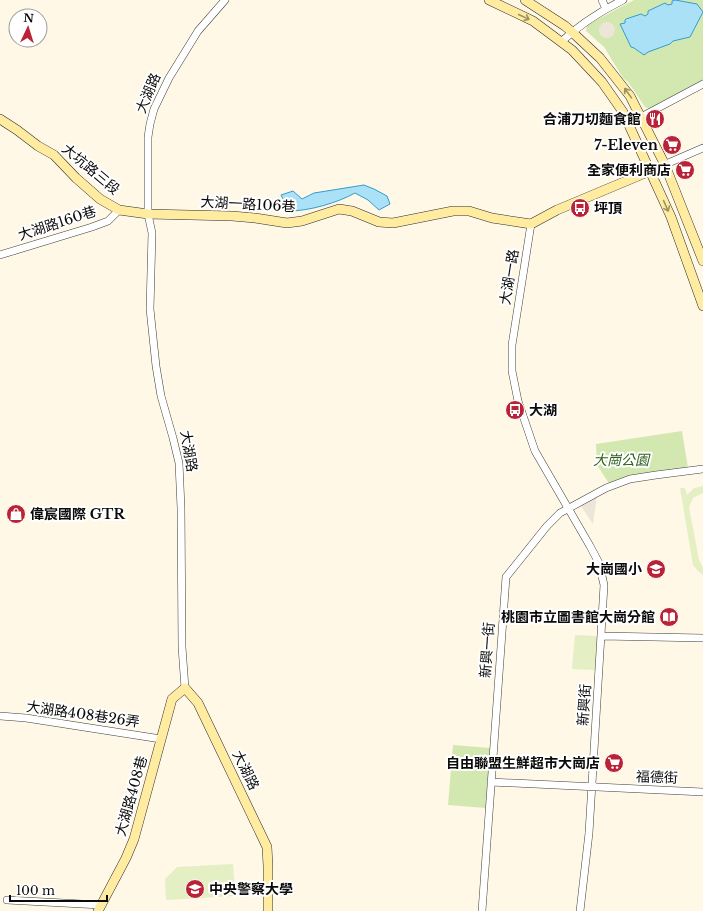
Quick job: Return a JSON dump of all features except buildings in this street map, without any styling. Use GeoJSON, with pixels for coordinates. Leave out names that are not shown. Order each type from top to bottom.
{"type":"FeatureCollection","features":[{"type":"Feature","properties":{"kind":"street","name":"大湖路"},"geometry":{"type":"LineString","coordinates":[[225,0],[198,31],[169,78],[154,109],[150,124],[148,137],[148,214],[152,233],[150,310],[161,396],[174,438],[179,463],[182,508],[182,647],[185,688],[198,703],[267,847],[268,911]]}},
{"type":"Feature","properties":{"kind":"street"},"geometry":{"type":"LineString","coordinates":[[489,0],[533,21],[572,50],[602,82],[623,112],[671,217],[703,306]]}},
{"type":"Feature","properties":{"kind":"street"},"geometry":{"type":"LineString","coordinates":[[525,0],[572,32],[600,58],[630,96],[665,165],[703,261]]}},
{"type":"Feature","properties":{"kind":"street"},"geometry":{"type":"LineString","coordinates":[[602,0],[606,9]]}},
{"type":"Feature","properties":{"kind":"street"},"geometry":{"type":"LineString","coordinates":[[561,42],[572,32],[606,9],[623,0]]}},
{"type":"Feature","properties":{"kind":"street"},"geometry":{"type":"LineString","coordinates":[[641,117],[703,84]]}},
{"type":"Feature","properties":{"kind":"street","name":"大坑路三段"},"geometry":{"type":"LineString","coordinates":[[0,119],[38,146],[54,155],[76,178],[100,199],[119,210],[148,214]]}},
{"type":"Feature","properties":{"kind":"street"},"geometry":{"type":"LineString","coordinates":[[531,224],[557,210],[703,148]]}},
{"type":"Feature","properties":{"kind":"street","name":"大湖一路106巷"},"geometry":{"type":"LineString","coordinates":[[148,214],[232,216],[287,223],[302,222],[339,209],[352,211],[379,222],[393,223],[453,211],[469,211],[492,218],[531,224]]}},
{"type":"Feature","properties":{"kind":"street","name":"大湖路160巷"},"geometry":{"type":"LineString","coordinates":[[0,255],[108,221],[119,210]]}},
{"type":"Feature","properties":{"kind":"street","name":"大湖一路"},"geometry":{"type":"LineString","coordinates":[[531,224],[512,345],[512,371],[518,401],[535,450],[569,509]]}},
{"type":"Feature","properties":{"kind":"street","name":"新興一街"},"geometry":{"type":"LineString","coordinates":[[482,911],[506,577],[547,526],[560,513],[606,488],[630,479],[656,474],[703,469]]}},
{"type":"Feature","properties":{"kind":"street","name":"新興街"},"geometry":{"type":"LineString","coordinates":[[569,509],[599,563],[604,585],[589,833],[580,911]]}},
{"type":"Feature","properties":{"kind":"street"},"geometry":{"type":"LineString","coordinates":[[602,636],[703,638]]}},
{"type":"Feature","properties":{"kind":"street","name":"大湖路408巷"},"geometry":{"type":"LineString","coordinates":[[99,908],[126,858],[134,839],[172,698],[185,688]]}},
{"type":"Feature","properties":{"kind":"street","name":"大湖路408巷26弄"},"geometry":{"type":"LineString","coordinates":[[0,716],[26,718],[161,739]]}},
{"type":"Feature","properties":{"kind":"street","name":"福德街"},"geometry":{"type":"LineString","coordinates":[[491,782],[592,788],[703,792]]}},
{"type":"Feature","properties":{"kind":"street"},"geometry":{"type":"LineString","coordinates":[[8,900],[99,908]]}},
{"type":"Feature","properties":{"kind":"green space"},"geometry":{"type":"Polygon","coordinates":[[[634,0],[703,0],[703,81],[649,109],[645,107],[628,82],[623,78],[604,47],[586,31],[587,25],[634,0]]]}},
{"type":"Feature","properties":{"kind":"green space","name":"大崗公園"},"geometry":{"type":"Polygon","coordinates":[[[682,431],[688,468],[610,485],[597,465],[596,444],[682,431]]]}},
{"type":"Feature","properties":{"kind":"green space"},"geometry":{"type":"Polygon","coordinates":[[[703,486],[703,493],[693,498],[689,507],[699,560],[703,568],[703,575],[693,565],[680,488],[685,488],[687,495],[694,488],[703,486]]]}},
{"type":"Feature","properties":{"kind":"green space"},"geometry":{"type":"Polygon","coordinates":[[[575,635],[598,636],[595,670],[572,669],[575,635]]]}},
{"type":"Feature","properties":{"kind":"green space"},"geometry":{"type":"Polygon","coordinates":[[[453,745],[490,748],[486,808],[448,805],[453,745]]]}},
{"type":"Feature","properties":{"kind":"green space"},"geometry":{"type":"Polygon","coordinates":[[[233,864],[235,896],[166,900],[165,879],[177,867],[233,864]]]}},
{"type":"Feature","properties":{"kind":"shaded area"},"geometry":{"type":"Polygon","coordinates":[[[607,22],[614,27],[615,30],[610,37],[607,38],[600,33],[599,30],[604,23],[607,22]]]}},
{"type":"Feature","properties":{"kind":"shaded area"},"geometry":{"type":"Polygon","coordinates":[[[597,495],[593,524],[581,506],[597,495]]]}},
{"type":"Feature","properties":{"kind":"water"},"geometry":{"type":"Polygon","coordinates":[[[675,0],[697,4],[703,12],[690,37],[673,41],[670,44],[648,52],[644,55],[631,47],[620,24],[625,23],[626,19],[641,14],[645,16],[648,14],[648,11],[665,3],[668,5],[672,4],[672,1],[675,0]]]}},
{"type":"Feature","properties":{"kind":"water"},"geometry":{"type":"Polygon","coordinates":[[[364,185],[387,196],[390,204],[379,210],[368,200],[355,193],[323,206],[305,210],[289,211],[281,195],[293,191],[302,199],[314,193],[364,185]]]}},
{"type":"Feature","properties":{"kind":"place","name":"合浦刀切麵食館"},"geometry":{"type":"Point","coordinates":[655,119]}},
{"type":"Feature","properties":{"kind":"place","name":"7-Eleven"},"geometry":{"type":"Point","coordinates":[672,145]}},
{"type":"Feature","properties":{"kind":"place","name":"全家便利商店"},"geometry":{"type":"Point","coordinates":[685,170]}},
{"type":"Feature","properties":{"kind":"place","name":"坪頂"},"geometry":{"type":"Point","coordinates":[580,208]}},
{"type":"Feature","properties":{"kind":"place","name":"大湖"},"geometry":{"type":"Point","coordinates":[515,410]}},
{"type":"Feature","properties":{"kind":"place","name":"偉宸國際 GTR"},"geometry":{"type":"Point","coordinates":[16,514]}},
{"type":"Feature","properties":{"kind":"place","name":"大崗國小"},"geometry":{"type":"Point","coordinates":[656,569]}},
{"type":"Feature","properties":{"kind":"place","name":"桃園市立圖書館大崗分館"},"geometry":{"type":"Point","coordinates":[669,617]}},
{"type":"Feature","properties":{"kind":"place","name":"自由聯盟生鮮超市大崗店"},"geometry":{"type":"Point","coordinates":[614,763]}},
{"type":"Feature","properties":{"kind":"place","name":"中央警察大學"},"geometry":{"type":"Point","coordinates":[195,889]}}]}
